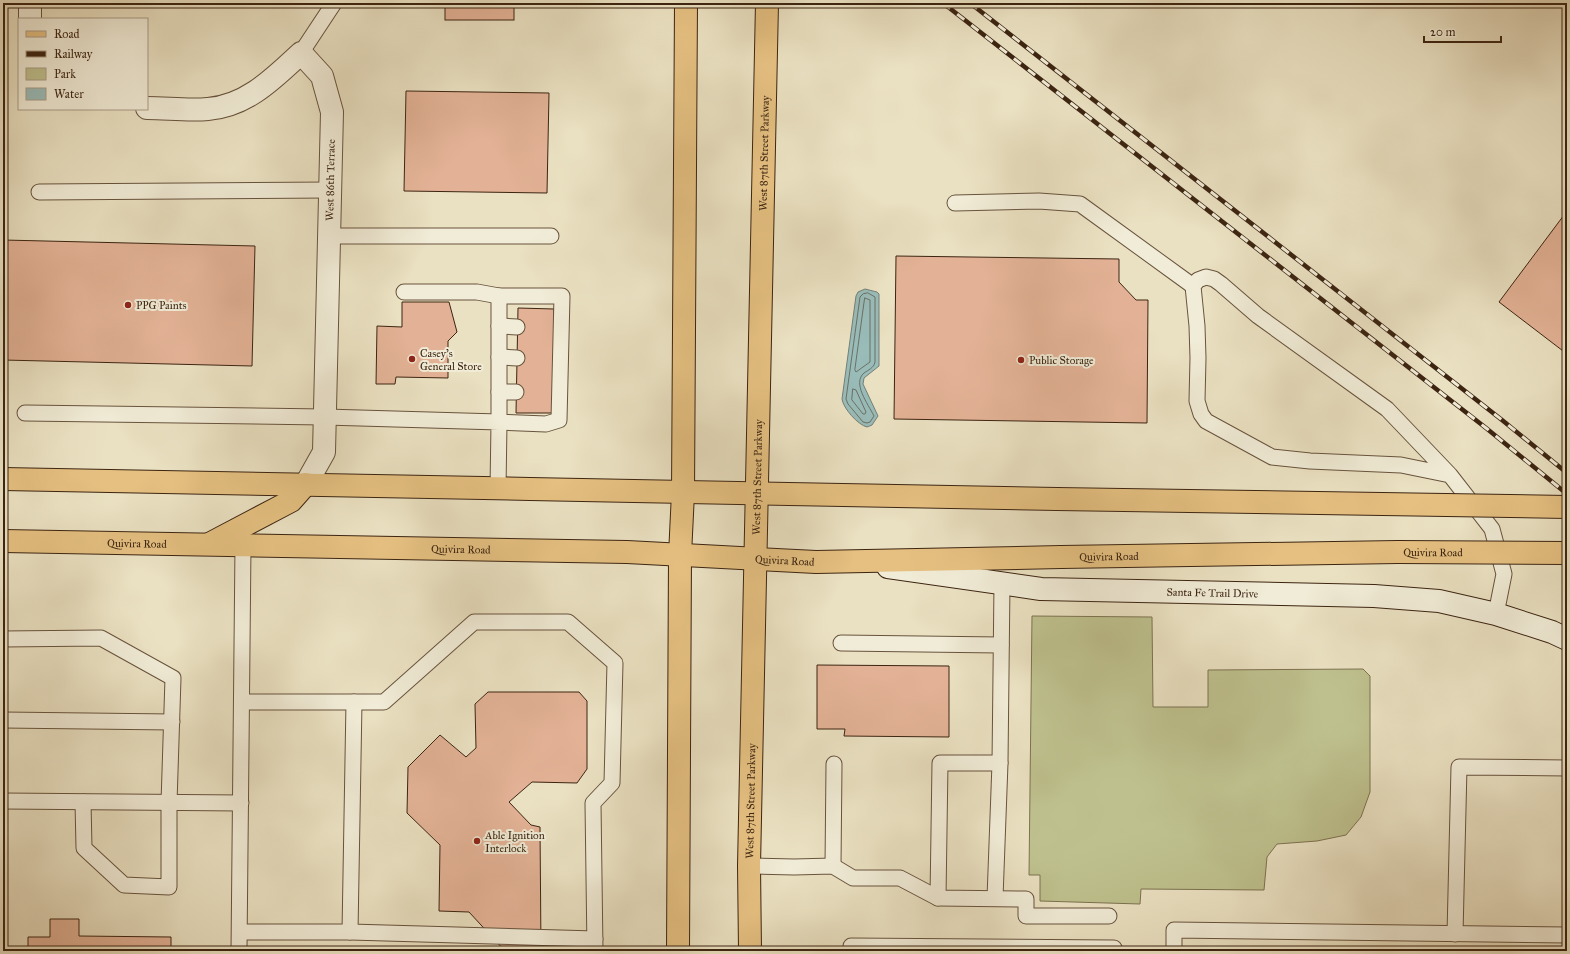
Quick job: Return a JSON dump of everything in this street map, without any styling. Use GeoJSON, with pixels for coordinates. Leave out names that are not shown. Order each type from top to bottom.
{"type":"FeatureCollection","features":[{"type":"Feature","properties":{"kind":"main road"},"geometry":{"type":"LineString","coordinates":[[30,3],[30,18]]}},
{"type":"Feature","properties":{"kind":"main road"},"geometry":{"type":"LineString","coordinates":[[678,951],[680,555],[684,493],[686,3]]}},
{"type":"Feature","properties":{"kind":"main road","name":"West 87th Street Parkway"},"geometry":{"type":"LineString","coordinates":[[750,951],[749,866],[767,3]]}},
{"type":"Feature","properties":{"kind":"main road"},"geometry":{"type":"LineString","coordinates":[[148,108],[209,110],[237,103],[267,84],[301,53]]}},
{"type":"Feature","properties":{"kind":"main road","name":"West 86th Terrace"},"geometry":{"type":"LineString","coordinates":[[301,53],[322,76],[332,112],[324,452],[306,484]]}},
{"type":"Feature","properties":{"kind":"main road"},"geometry":{"type":"LineString","coordinates":[[3,479],[306,484],[684,493],[1567,507]]}},
{"type":"Feature","properties":{"kind":"main road"},"geometry":{"type":"LineString","coordinates":[[209,544],[291,501],[306,484]]}},
{"type":"Feature","properties":{"kind":"main road","name":"Quivira Road"},"geometry":{"type":"LineString","coordinates":[[3,542],[209,544],[627,552],[816,562],[1398,552],[1567,553]]}},
{"type":"Feature","properties":{"kind":"main road","name":"Santa Fe Trail Drive"},"geometry":{"type":"LineString","coordinates":[[854,562],[1041,589],[1398,598],[1439,601],[1496,614],[1552,632],[1567,639]]}},
{"type":"Feature","properties":{"kind":"lane"},"geometry":{"type":"LineString","coordinates":[[301,53],[334,3]]}},
{"type":"Feature","properties":{"kind":"lane"},"geometry":{"type":"LineString","coordinates":[[39,192],[330,190]]}},
{"type":"Feature","properties":{"kind":"lane"},"geometry":{"type":"LineString","coordinates":[[955,203],[1039,200],[1080,204],[1193,286]]}},
{"type":"Feature","properties":{"kind":"lane"},"geometry":{"type":"LineString","coordinates":[[329,236],[550,236]]}},
{"type":"Feature","properties":{"kind":"lane"},"geometry":{"type":"LineString","coordinates":[[1450,475],[1401,464],[1310,461],[1272,457],[1206,421],[1201,414],[1197,401],[1198,352],[1193,286],[1198,280],[1206,277],[1214,279],[1258,316],[1387,410],[1450,475],[1492,529],[1504,574],[1496,614]]}},
{"type":"Feature","properties":{"kind":"lane"},"geometry":{"type":"LineString","coordinates":[[25,413],[325,417],[546,424],[559,420],[557,358],[558,328],[562,296],[499,296],[477,292],[404,292]]}},
{"type":"Feature","properties":{"kind":"lane"},"geometry":{"type":"LineString","coordinates":[[498,489],[499,296]]}},
{"type":"Feature","properties":{"kind":"lane"},"geometry":{"type":"LineString","coordinates":[[499,326],[517,327]]}},
{"type":"Feature","properties":{"kind":"lane"},"geometry":{"type":"LineString","coordinates":[[499,357],[517,358]]}},
{"type":"Feature","properties":{"kind":"lane"},"geometry":{"type":"LineString","coordinates":[[499,392],[516,392]]}},
{"type":"Feature","properties":{"kind":"lane"},"geometry":{"type":"LineString","coordinates":[[239,951],[243,545]]}},
{"type":"Feature","properties":{"kind":"lane"},"geometry":{"type":"LineString","coordinates":[[995,898],[1000,763],[1002,583]]}},
{"type":"Feature","properties":{"kind":"lane"},"geometry":{"type":"LineString","coordinates":[[240,932],[350,932],[595,945],[593,803],[612,783],[615,663],[568,622],[474,622],[384,702],[242,702]]}},
{"type":"Feature","properties":{"kind":"lane"},"geometry":{"type":"LineString","coordinates":[[3,638],[101,638],[173,678],[169,803],[169,887],[124,885],[84,848],[83,802]]}},
{"type":"Feature","properties":{"kind":"lane"},"geometry":{"type":"LineString","coordinates":[[841,643],[1001,645]]}},
{"type":"Feature","properties":{"kind":"lane"},"geometry":{"type":"LineString","coordinates":[[350,932],[354,702]]}},
{"type":"Feature","properties":{"kind":"lane"},"geometry":{"type":"LineString","coordinates":[[3,720],[172,722]]}},
{"type":"Feature","properties":{"kind":"lane"},"geometry":{"type":"LineString","coordinates":[[938,898],[940,763],[1000,763]]}},
{"type":"Feature","properties":{"kind":"lane"},"geometry":{"type":"LineString","coordinates":[[833,866],[834,764]]}},
{"type":"Feature","properties":{"kind":"lane"},"geometry":{"type":"LineString","coordinates":[[1455,934],[1459,767],[1567,768]]}},
{"type":"Feature","properties":{"kind":"lane"},"geometry":{"type":"LineString","coordinates":[[3,801],[241,803]]}},
{"type":"Feature","properties":{"kind":"lane"},"geometry":{"type":"LineString","coordinates":[[749,866],[833,866],[853,878],[900,878],[938,898],[1026,898],[1026,916],[1109,916]]}},
{"type":"Feature","properties":{"kind":"lane"},"geometry":{"type":"LineString","coordinates":[[1174,951],[1174,930],[1567,935]]}},
{"type":"Feature","properties":{"kind":"lane"},"geometry":{"type":"LineString","coordinates":[[851,946],[1114,948]]}},
{"type":"Feature","properties":{"kind":"green space"},"geometry":{"type":"Polygon","coordinates":[[[1032,616],[1152,617],[1153,707],[1208,707],[1208,670],[1363,669],[1370,676],[1370,792],[1361,817],[1346,835],[1317,841],[1277,844],[1267,857],[1264,890],[1141,889],[1140,904],[1040,901],[1040,875],[1029,875],[1032,616]]]}},
{"type":"Feature","properties":{"kind":"water"},"geometry":{"type":"Polygon","coordinates":[[[865,289],[877,292],[879,294],[879,366],[864,378],[863,384],[878,416],[872,425],[867,427],[863,426],[852,416],[845,407],[842,399],[856,296],[858,292],[865,289]]]}},
{"type":"Feature","properties":{"kind":"building"},"geometry":{"type":"Polygon","coordinates":[[[445,3],[514,3],[514,20],[445,20],[445,3]]]}},
{"type":"Feature","properties":{"kind":"building"},"geometry":{"type":"Polygon","coordinates":[[[406,91],[549,93],[547,193],[404,191],[406,91]]]}},
{"type":"Feature","properties":{"kind":"building"},"geometry":{"type":"Polygon","coordinates":[[[1567,211],[1567,354],[1499,302],[1567,211]]]}},
{"type":"Feature","properties":{"kind":"building","name":"PPG Paints"},"geometry":{"type":"Polygon","coordinates":[[[3,240],[255,246],[252,366],[3,360],[3,240]]]}},
{"type":"Feature","properties":{"kind":"building","name":"Public Storage"},"geometry":{"type":"Polygon","coordinates":[[[896,256],[1119,259],[1119,282],[1136,300],[1148,300],[1147,423],[894,419],[896,256]]]}},
{"type":"Feature","properties":{"kind":"building","name":"Casey's General Store"},"geometry":{"type":"Polygon","coordinates":[[[402,302],[449,302],[457,332],[448,341],[448,378],[396,377],[395,384],[376,384],[377,326],[402,327],[402,302]]]}},
{"type":"Feature","properties":{"kind":"building"},"geometry":{"type":"Polygon","coordinates":[[[518,308],[554,309],[553,413],[516,413],[518,308]]]}},
{"type":"Feature","properties":{"kind":"building"},"geometry":{"type":"Polygon","coordinates":[[[817,665],[949,666],[949,737],[844,736],[845,729],[817,729],[817,665]]]}},
{"type":"Feature","properties":{"kind":"building"},"geometry":{"type":"Polygon","coordinates":[[[488,692],[579,692],[587,701],[587,769],[577,783],[532,782],[509,802],[531,825],[540,827],[541,951],[505,951],[469,912],[439,911],[440,845],[407,813],[408,767],[440,735],[466,757],[476,748],[475,704],[488,692]]]}},
{"type":"Feature","properties":{"kind":"building"},"geometry":{"type":"Polygon","coordinates":[[[50,919],[79,919],[79,936],[171,937],[171,951],[28,951],[28,937],[50,937],[50,919]]]}},
{"type":"Feature","properties":{"kind":"railway"},"geometry":{"type":"LineString","coordinates":[[943,3],[1486,428],[1567,494]]}},
{"type":"Feature","properties":{"kind":"railway"},"geometry":{"type":"LineString","coordinates":[[970,3],[1502,420],[1567,473]]}},
{"type":"Feature","properties":{"kind":"place","name":"PPG Paints"},"geometry":{"type":"Point","coordinates":[128,305]}},
{"type":"Feature","properties":{"kind":"place","name":"Casey's General Store"},"geometry":{"type":"Point","coordinates":[412,359]}},
{"type":"Feature","properties":{"kind":"place","name":"Public Storage"},"geometry":{"type":"Point","coordinates":[1021,360]}},
{"type":"Feature","properties":{"kind":"place","name":"Able Ignition Interlock"},"geometry":{"type":"Point","coordinates":[477,841]}}]}
